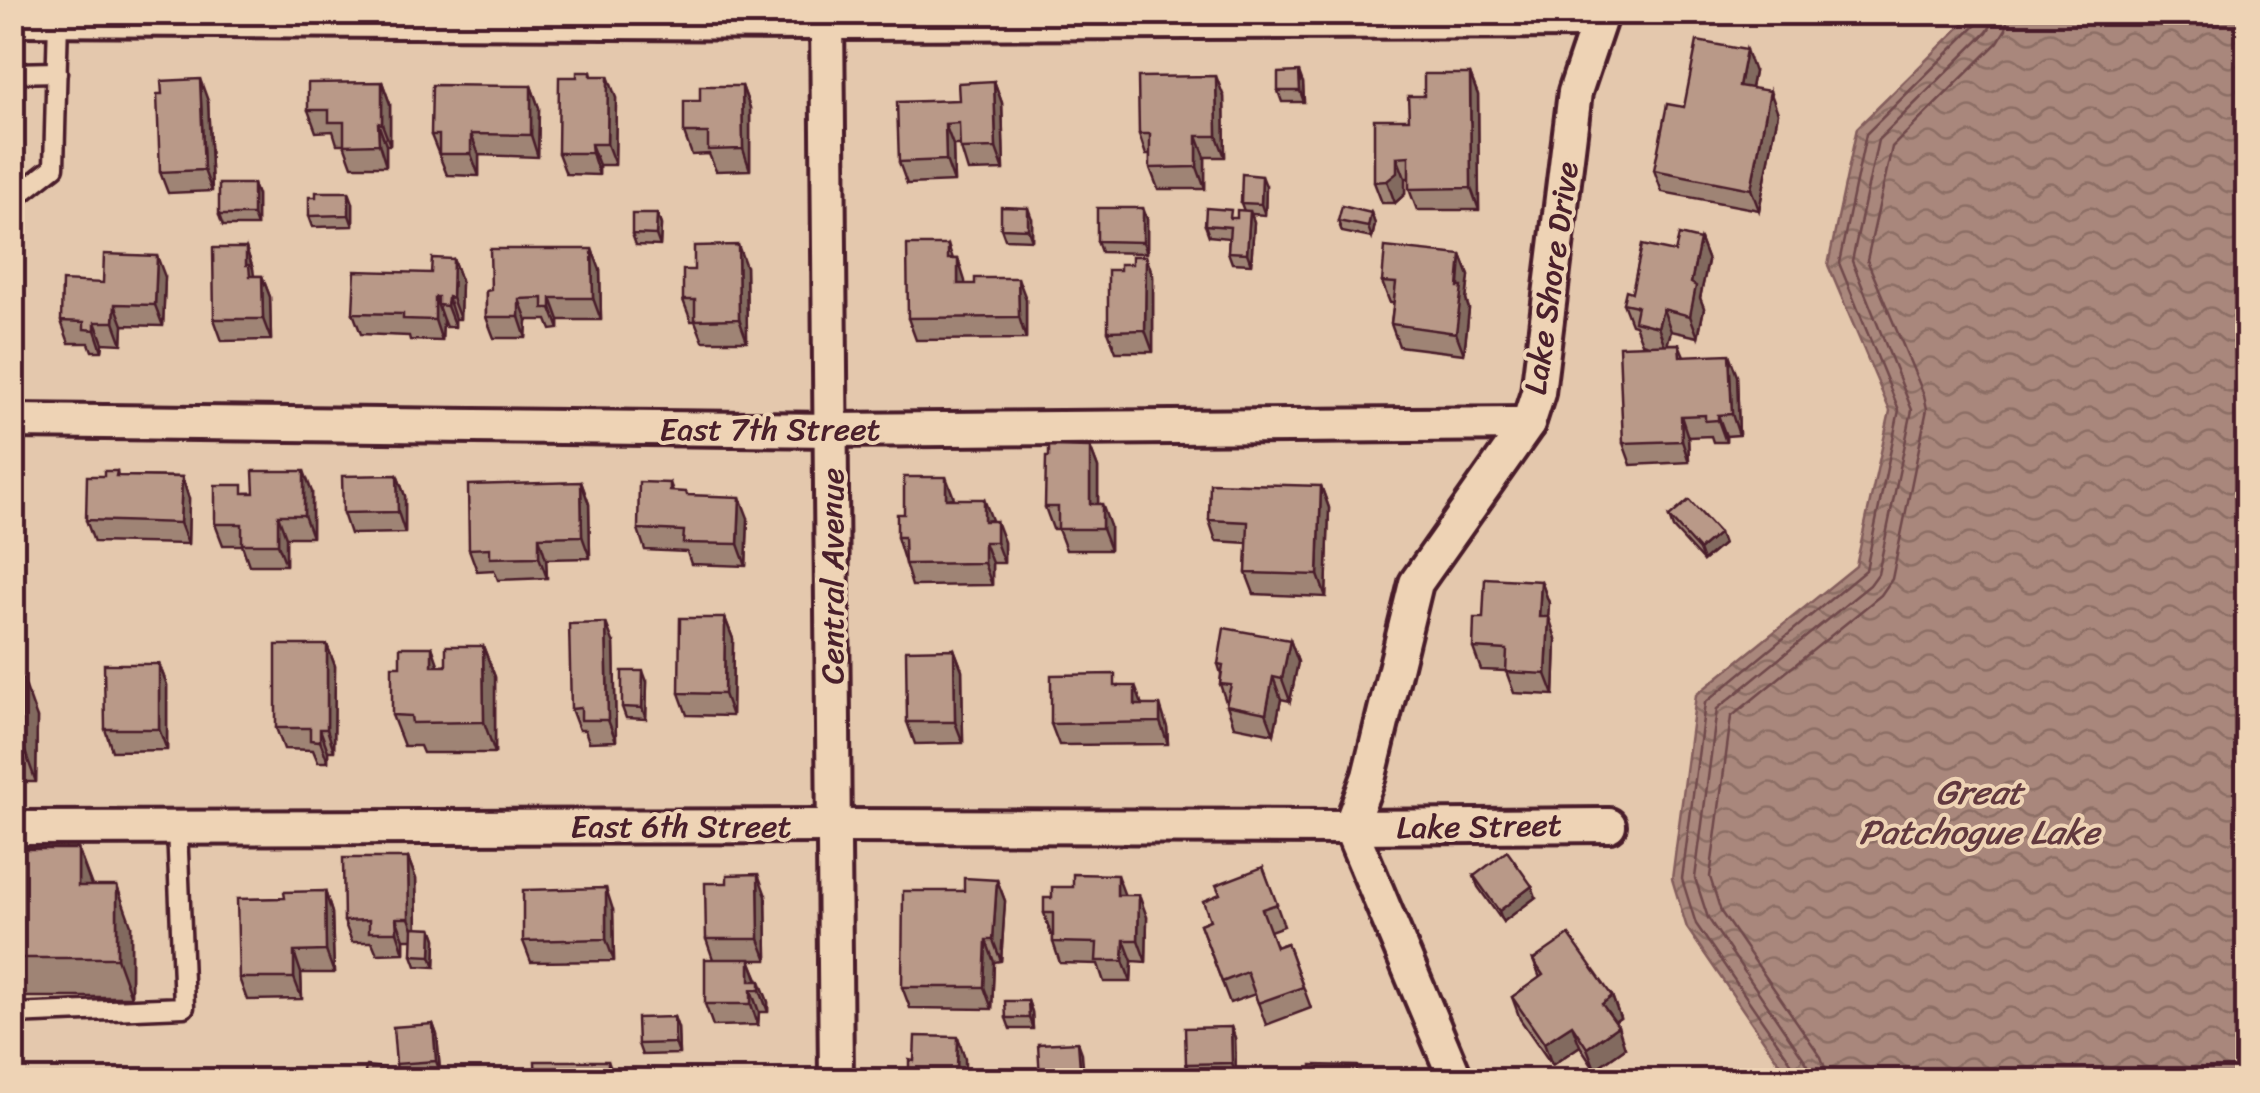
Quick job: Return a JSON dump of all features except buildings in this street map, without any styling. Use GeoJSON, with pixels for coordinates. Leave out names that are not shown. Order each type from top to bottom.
{"type":"FeatureCollection","features":[{"type":"Feature","properties":{"kind":"street"},"geometry":{"type":"LineString","coordinates":[[12,19],[1600,17]]}},
{"type":"Feature","properties":{"kind":"street","name":"Lake Shore Drive"},"geometry":{"type":"LineString","coordinates":[[1350,828],[1369,776],[1416,583],[1528,424],[1538,393],[1576,92],[1600,17]]}},
{"type":"Feature","properties":{"kind":"street","name":"Central Avenue"},"geometry":{"type":"LineString","coordinates":[[827,18],[836,1080]]}},
{"type":"Feature","properties":{"kind":"street","name":"East 7th Street"},"geometry":{"type":"LineString","coordinates":[[12,421],[832,430],[1528,424]]}},
{"type":"Feature","properties":{"kind":"street","name":"Lake Street"},"geometry":{"type":"LineString","coordinates":[[1350,828],[1610,825]]}},
{"type":"Feature","properties":{"kind":"street","name":"East 6th Street"},"geometry":{"type":"LineString","coordinates":[[12,828],[1350,828]]}},
{"type":"Feature","properties":{"kind":"street"},"geometry":{"type":"LineString","coordinates":[[1350,828],[1456,1080]]}},
{"type":"Feature","properties":{"kind":"lane"},"geometry":{"type":"LineString","coordinates":[[12,200],[54,166],[58,20]]}},
{"type":"Feature","properties":{"kind":"lane"},"geometry":{"type":"LineString","coordinates":[[12,73],[57,72]]}},
{"type":"Feature","properties":{"kind":"lane"},"geometry":{"type":"LineString","coordinates":[[12,1014],[184,1007],[177,827]]}},
{"type":"Feature","properties":{"kind":"water","name":"Great Patchogue Lake"},"geometry":{"type":"Polygon","coordinates":[[[1974,13],[2247,13],[2247,1080],[1791,1080],[1687,928],[1672,879],[1696,695],[1856,566],[1890,411],[1828,265],[1857,128],[1974,13]]]}}]}
